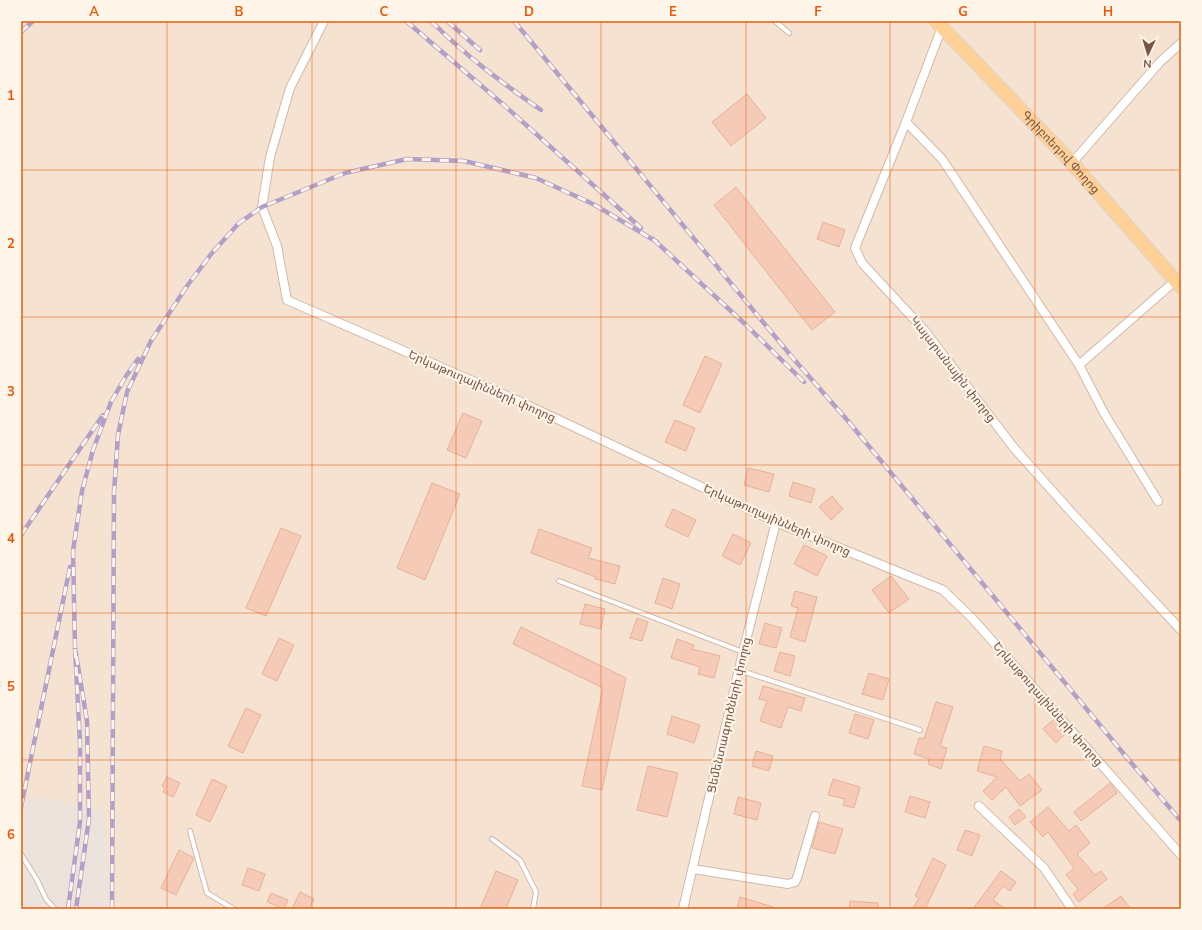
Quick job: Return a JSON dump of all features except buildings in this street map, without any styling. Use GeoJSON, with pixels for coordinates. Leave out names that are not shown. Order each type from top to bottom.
{"type":"FeatureCollection","features":[{"type":"Feature","properties":{"kind":"main road","name":"Գրիբոեդով Փողոց"},"geometry":{"type":"LineString","coordinates":[[939,24],[1072,162],[1178,284]]}},
{"type":"Feature","properties":{"kind":"street","name":"Երկաթուղայինների փողոց"},"geometry":{"type":"LineString","coordinates":[[324,21],[290,88],[270,157],[262,207],[277,246],[287,300],[521,402],[776,522],[943,590],[972,618],[1181,855]]}},
{"type":"Feature","properties":{"kind":"street","name":"Կայարանային փողոց"},"geometry":{"type":"LineString","coordinates":[[939,24],[906,122],[855,248],[862,263],[925,331],[1014,448],[1072,513],[1181,630]]}},
{"type":"Feature","properties":{"kind":"street"},"geometry":{"type":"LineString","coordinates":[[1072,162],[1160,62],[1181,43]]}},
{"type":"Feature","properties":{"kind":"street"},"geometry":{"type":"LineString","coordinates":[[906,122],[942,159],[1079,365],[1104,413],[1158,501]]}},
{"type":"Feature","properties":{"kind":"street"},"geometry":{"type":"LineString","coordinates":[[1079,365],[1178,284]]}},
{"type":"Feature","properties":{"kind":"street","name":"Ցեմենտագործների փողոց"},"geometry":{"type":"LineString","coordinates":[[683,909],[743,652],[776,522]]}},
{"type":"Feature","properties":{"kind":"street"},"geometry":{"type":"LineString","coordinates":[[979,806],[1044,868],[1072,909]]}},
{"type":"Feature","properties":{"kind":"street"},"geometry":{"type":"LineString","coordinates":[[693,869],[774,883],[795,882],[815,816]]}},
{"type":"Feature","properties":{"kind":"lane"},"geometry":{"type":"LineString","coordinates":[[775,21],[789,33]]}},
{"type":"Feature","properties":{"kind":"lane"},"geometry":{"type":"LineString","coordinates":[[559,581],[743,652]]}},
{"type":"Feature","properties":{"kind":"lane"},"geometry":{"type":"LineString","coordinates":[[739,670],[920,730]]}},
{"type":"Feature","properties":{"kind":"lane"},"geometry":{"type":"LineString","coordinates":[[190,831],[207,893],[234,909]]}},
{"type":"Feature","properties":{"kind":"lane"},"geometry":{"type":"LineString","coordinates":[[492,839],[520,860],[536,892],[533,909]]}},
{"type":"Feature","properties":{"kind":"lane"},"geometry":{"type":"LineString","coordinates":[[21,854],[37,880],[46,899],[55,909]]}},
{"type":"Feature","properties":{"kind":"shaded area"},"geometry":{"type":"Polygon","coordinates":[[[21,21],[1181,21],[1181,909],[21,909],[21,21]]]}},
{"type":"Feature","properties":{"kind":"shaded area"},"geometry":{"type":"Polygon","coordinates":[[[21,794],[104,810],[111,909],[21,909],[21,794]]]}},
{"type":"Feature","properties":{"kind":"railway"},"geometry":{"type":"LineString","coordinates":[[21,32],[33,21]]}},
{"type":"Feature","properties":{"kind":"railway"},"geometry":{"type":"LineString","coordinates":[[406,21],[505,106],[641,228]]}},
{"type":"Feature","properties":{"kind":"railway"},"geometry":{"type":"LineString","coordinates":[[431,21],[457,46],[484,68],[541,110]]}},
{"type":"Feature","properties":{"kind":"railway"},"geometry":{"type":"LineString","coordinates":[[447,21],[480,50]]}},
{"type":"Feature","properties":{"kind":"railway"},"geometry":{"type":"LineString","coordinates":[[514,21],[792,357],[848,421],[1181,821]]}},
{"type":"Feature","properties":{"kind":"railway"},"geometry":{"type":"LineString","coordinates":[[112,909],[114,492],[118,435],[127,392],[151,341],[187,286],[212,253],[239,223],[262,207],[345,173],[407,159],[464,161],[536,178],[593,204],[657,242]]}},
{"type":"Feature","properties":{"kind":"railway"},"geometry":{"type":"LineString","coordinates":[[653,239],[745,324],[804,382]]}},
{"type":"Feature","properties":{"kind":"railway"},"geometry":{"type":"LineString","coordinates":[[75,648],[73,551],[82,491],[93,450],[111,402],[138,359]]}},
{"type":"Feature","properties":{"kind":"railway"},"geometry":{"type":"LineString","coordinates":[[21,535],[103,415]]}},
{"type":"Feature","properties":{"kind":"railway"},"geometry":{"type":"LineString","coordinates":[[21,807],[70,567]]}},
{"type":"Feature","properties":{"kind":"railway"},"geometry":{"type":"LineString","coordinates":[[68,909],[80,822],[80,743],[75,648],[87,721],[89,819],[76,909]]}}]}
